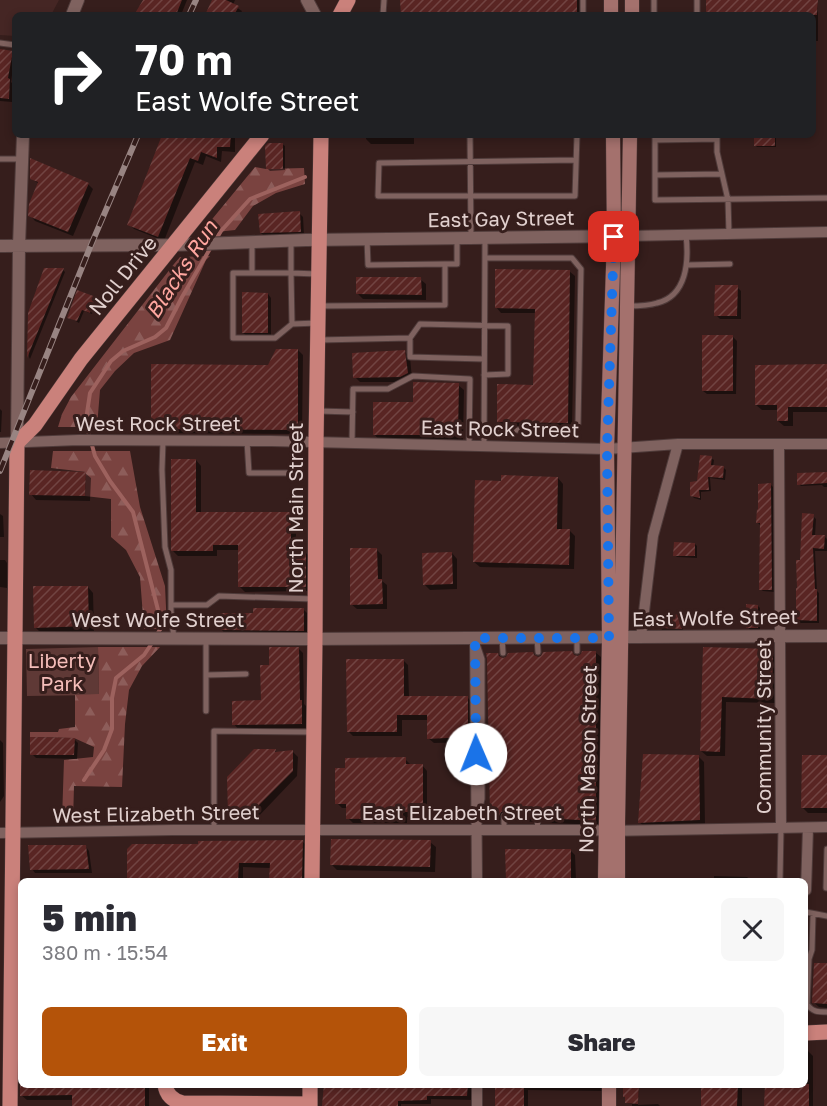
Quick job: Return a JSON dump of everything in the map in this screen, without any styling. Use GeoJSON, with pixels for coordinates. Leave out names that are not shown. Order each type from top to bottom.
{"type":"FeatureCollection","features":[{"type":"Feature","properties":{"kind":"main road","name":"Noll Drive"},"geometry":{"type":"LineString","coordinates":[[17,443],[35,425],[81,359],[260,138]]}},
{"type":"Feature","properties":{"kind":"main road","name":"North Main Street"},"geometry":{"type":"LineString","coordinates":[[312,878],[321,138]]}},
{"type":"Feature","properties":{"kind":"main road","name":"North Mason Street"},"geometry":{"type":"LineString","coordinates":[[605,878],[612,831],[615,638],[625,448],[627,306],[613,138]]}},
{"type":"Feature","properties":{"kind":"main road","name":"North Mason Street"},"geometry":{"type":"LineString","coordinates":[[615,638],[607,449],[620,237],[630,138]]}},
{"type":"Feature","properties":{"kind":"main road"},"geometry":{"type":"LineString","coordinates":[[10,1106],[11,1035],[17,936],[7,833],[7,638],[17,443]]}},
{"type":"Feature","properties":{"kind":"main road","name":"North Mason Street"},"geometry":{"type":"LineString","coordinates":[[612,831],[618,878]]}},
{"type":"Feature","properties":{"kind":"main road"},"geometry":{"type":"LineString","coordinates":[[808,1033],[827,1032]]}},
{"type":"Feature","properties":{"kind":"main road"},"geometry":{"type":"LineString","coordinates":[[165,1088],[168,1095],[178,1102],[235,1105],[310,1105],[310,1088]]}},
{"type":"Feature","properties":{"kind":"main road"},"geometry":{"type":"LineString","coordinates":[[609,1088],[609,1106]]}},
{"type":"Feature","properties":{"kind":"street"},"geometry":{"type":"LineString","coordinates":[[17,443],[23,138]]}},
{"type":"Feature","properties":{"kind":"street","name":"East Gay Street"},"geometry":{"type":"LineString","coordinates":[[0,246],[173,245],[291,240],[620,237],[827,232]]}},
{"type":"Feature","properties":{"kind":"street","name":"West Rock Street"},"geometry":{"type":"LineString","coordinates":[[0,443],[79,440],[316,441]]}},
{"type":"Feature","properties":{"kind":"street","name":"East Rock Street"},"geometry":{"type":"LineString","coordinates":[[316,441],[607,449],[678,444],[827,444]]}},
{"type":"Feature","properties":{"kind":"street"},"geometry":{"type":"LineString","coordinates":[[640,637],[653,536],[678,444]]}},
{"type":"Feature","properties":{"kind":"street","name":"Community Street"},"geometry":{"type":"LineString","coordinates":[[779,444],[781,828]]}},
{"type":"Feature","properties":{"kind":"street","name":"East Wolfe Street"},"geometry":{"type":"LineString","coordinates":[[315,639],[827,636]]}},
{"type":"Feature","properties":{"kind":"street","name":"West Wolfe Street"},"geometry":{"type":"LineString","coordinates":[[7,638],[315,639]]}},
{"type":"Feature","properties":{"kind":"street"},"geometry":{"type":"LineString","coordinates":[[475,638],[477,878]]}},
{"type":"Feature","properties":{"kind":"street","name":"East Elizabeth Street"},"geometry":{"type":"LineString","coordinates":[[314,830],[504,831],[537,830],[574,825],[612,831],[827,827]]}},
{"type":"Feature","properties":{"kind":"street"},"geometry":{"type":"LineString","coordinates":[[806,878],[808,828]]}},
{"type":"Feature","properties":{"kind":"street","name":"West Elizabeth Street"},"geometry":{"type":"LineString","coordinates":[[7,833],[314,830]]}},
{"type":"Feature","properties":{"kind":"street"},"geometry":{"type":"LineString","coordinates":[[477,1088],[477,1106]]}},
{"type":"Feature","properties":{"kind":"lane"},"geometry":{"type":"LineString","coordinates":[[470,138],[471,238]]}},
{"type":"Feature","properties":{"kind":"lane"},"geometry":{"type":"LineString","coordinates":[[576,160],[379,163],[378,196],[574,195],[576,160],[577,138]]}},
{"type":"Feature","properties":{"kind":"lane"},"geometry":{"type":"LineString","coordinates":[[655,138],[655,200],[827,198]]}},
{"type":"Feature","properties":{"kind":"lane"},"geometry":{"type":"LineString","coordinates":[[717,138],[717,152],[728,200],[729,234]]}},
{"type":"Feature","properties":{"kind":"lane"},"geometry":{"type":"LineString","coordinates":[[0,159],[22,159]]}},
{"type":"Feature","properties":{"kind":"lane"},"geometry":{"type":"LineString","coordinates":[[655,175],[722,174]]}},
{"type":"Feature","properties":{"kind":"lane"},"geometry":{"type":"LineString","coordinates":[[627,306],[660,303],[676,292],[683,280],[687,265],[686,235]]}},
{"type":"Feature","properties":{"kind":"lane"},"geometry":{"type":"LineString","coordinates":[[484,446],[485,237]]}},
{"type":"Feature","properties":{"kind":"lane"},"geometry":{"type":"LineString","coordinates":[[367,239],[368,265],[457,264],[457,238]]}},
{"type":"Feature","properties":{"kind":"lane"},"geometry":{"type":"LineString","coordinates":[[291,240],[292,324]]}},
{"type":"Feature","properties":{"kind":"lane"},"geometry":{"type":"LineString","coordinates":[[252,241],[252,273]]}},
{"type":"Feature","properties":{"kind":"lane"},"geometry":{"type":"LineString","coordinates":[[484,430],[569,430],[578,424],[581,269],[572,258],[485,258]]}},
{"type":"Feature","properties":{"kind":"lane"},"geometry":{"type":"LineString","coordinates":[[318,306],[445,305],[446,264]]}},
{"type":"Feature","properties":{"kind":"lane"},"geometry":{"type":"LineString","coordinates":[[687,265],[730,264]]}},
{"type":"Feature","properties":{"kind":"lane"},"geometry":{"type":"LineString","coordinates":[[318,274],[233,273],[233,339],[274,338],[292,324],[318,322]]}},
{"type":"Feature","properties":{"kind":"lane"},"geometry":{"type":"LineString","coordinates":[[484,358],[410,357],[410,338],[420,324],[508,326],[508,374],[484,375]]}},
{"type":"Feature","properties":{"kind":"lane"},"geometry":{"type":"LineString","coordinates":[[317,340],[410,338]]}},
{"type":"Feature","properties":{"kind":"lane"},"geometry":{"type":"LineString","coordinates":[[352,442],[353,389],[387,389],[413,376],[470,379],[469,446]]}},
{"type":"Feature","properties":{"kind":"lane"},"geometry":{"type":"LineString","coordinates":[[316,411],[352,412]]}},
{"type":"Feature","properties":{"kind":"lane"},"geometry":{"type":"LineString","coordinates":[[163,441],[165,547],[171,570],[174,639]]}},
{"type":"Feature","properties":{"kind":"lane"},"geometry":{"type":"LineString","coordinates":[[247,441],[249,473],[296,473]]}},
{"type":"Feature","properties":{"kind":"lane"},"geometry":{"type":"LineString","coordinates":[[171,605],[207,605],[219,596],[315,599]]}},
{"type":"Feature","properties":{"kind":"lane"},"geometry":{"type":"LineString","coordinates":[[502,638],[503,653]]}},
{"type":"Feature","properties":{"kind":"lane"},"geometry":{"type":"LineString","coordinates":[[537,638],[538,652]]}},
{"type":"Feature","properties":{"kind":"lane"},"geometry":{"type":"LineString","coordinates":[[577,638],[577,651]]}},
{"type":"Feature","properties":{"kind":"lane"},"geometry":{"type":"LineString","coordinates":[[206,639],[206,711]]}},
{"type":"Feature","properties":{"kind":"lane"},"geometry":{"type":"LineString","coordinates":[[206,675],[246,674]]}},
{"type":"Feature","properties":{"kind":"lane"},"geometry":{"type":"LineString","coordinates":[[214,830],[214,731],[315,732]]}},
{"type":"Feature","properties":{"kind":"lane"},"geometry":{"type":"LineString","coordinates":[[504,816],[504,831]]}},
{"type":"Feature","properties":{"kind":"lane"},"geometry":{"type":"LineString","coordinates":[[537,830],[538,818]]}},
{"type":"Feature","properties":{"kind":"lane"},"geometry":{"type":"LineString","coordinates":[[780,878],[781,828]]}},
{"type":"Feature","properties":{"kind":"lane"},"geometry":{"type":"LineString","coordinates":[[826,888],[827,849]]}},
{"type":"Feature","properties":{"kind":"lane"},"geometry":{"type":"LineString","coordinates":[[808,913],[827,916]]}},
{"type":"Feature","properties":{"kind":"lane"},"geometry":{"type":"LineString","coordinates":[[808,959],[812,950],[813,914]]}},
{"type":"Feature","properties":{"kind":"lane"},"geometry":{"type":"LineString","coordinates":[[808,1006],[817,1012],[827,1012]]}},
{"type":"Feature","properties":{"kind":"shaded area"},"geometry":{"type":"Polygon","coordinates":[[[0,0],[59,0],[53,12],[12,12],[12,36],[0,35],[0,0]]]}},
{"type":"Feature","properties":{"kind":"green space"},"geometry":{"type":"Polygon","coordinates":[[[255,167],[304,168],[305,184],[276,193],[253,206],[235,230],[216,232],[204,229],[255,167]]]}},
{"type":"Feature","properties":{"kind":"green space"},"geometry":{"type":"Polygon","coordinates":[[[210,256],[206,260],[170,340],[134,353],[115,371],[100,390],[97,427],[58,427],[71,397],[180,257],[210,256]]]}},
{"type":"Feature","properties":{"kind":"green space"},"geometry":{"type":"Polygon","coordinates":[[[53,451],[130,451],[140,507],[165,586],[167,629],[144,629],[140,577],[126,550],[111,537],[111,499],[85,496],[86,472],[51,468],[53,451]]]}},
{"type":"Feature","properties":{"kind":"green space","name":"Liberty Park"},"geometry":{"type":"Polygon","coordinates":[[[98,647],[99,695],[27,696],[26,649],[98,647]]]}},
{"type":"Feature","properties":{"kind":"green space"},"geometry":{"type":"Polygon","coordinates":[[[98,647],[160,647],[142,666],[129,690],[122,787],[74,786],[73,821],[62,820],[64,760],[93,757],[94,747],[74,738],[30,737],[30,732],[58,732],[59,729],[75,727],[75,695],[99,694],[98,647]]]}},
{"type":"Feature","properties":{"kind":"building"},"geometry":{"type":"Polygon","coordinates":[[[143,0],[182,0],[177,12],[136,12],[143,0]]]}},
{"type":"Feature","properties":{"kind":"building"},"geometry":{"type":"Polygon","coordinates":[[[212,0],[226,0],[239,6],[236,12],[206,12],[212,0]]]}},
{"type":"Feature","properties":{"kind":"building"},"geometry":{"type":"Polygon","coordinates":[[[400,0],[577,0],[577,12],[401,12],[400,0]]]}},
{"type":"Feature","properties":{"kind":"building"},"geometry":{"type":"Polygon","coordinates":[[[706,0],[818,0],[817,15],[816,12],[706,12],[706,0]]]}},
{"type":"Feature","properties":{"kind":"building"},"geometry":{"type":"Polygon","coordinates":[[[0,49],[12,51],[12,56],[8,78],[10,79],[9,99],[0,98],[0,49]]]}},
{"type":"Feature","properties":{"kind":"building"},"geometry":{"type":"Polygon","coordinates":[[[161,138],[231,138],[230,147],[217,147],[217,158],[201,152],[198,161],[190,158],[158,237],[127,225],[161,138]]]}},
{"type":"Feature","properties":{"kind":"building"},"geometry":{"type":"Polygon","coordinates":[[[754,138],[775,138],[775,146],[754,146],[754,138]]]}},
{"type":"Feature","properties":{"kind":"building"},"geometry":{"type":"Polygon","coordinates":[[[268,143],[283,143],[283,169],[266,169],[265,146],[268,143]]]}},
{"type":"Feature","properties":{"kind":"building"},"geometry":{"type":"Polygon","coordinates":[[[30,158],[89,183],[68,232],[28,216],[29,204],[38,182],[30,179],[30,158]]]}},
{"type":"Feature","properties":{"kind":"building"},"geometry":{"type":"Polygon","coordinates":[[[300,211],[301,232],[260,233],[258,214],[300,211]]]}},
{"type":"Feature","properties":{"kind":"building"},"geometry":{"type":"Polygon","coordinates":[[[44,268],[64,268],[27,358],[28,313],[44,268]]]}},
{"type":"Feature","properties":{"kind":"building"},"geometry":{"type":"Polygon","coordinates":[[[495,269],[570,270],[568,423],[497,422],[497,384],[533,385],[535,309],[495,308],[495,269]]]}},
{"type":"Feature","properties":{"kind":"building"},"geometry":{"type":"Polygon","coordinates":[[[356,277],[421,277],[422,295],[356,294],[356,277]]]}},
{"type":"Feature","properties":{"kind":"building"},"geometry":{"type":"Polygon","coordinates":[[[715,285],[738,285],[737,316],[714,316],[715,285]]]}},
{"type":"Feature","properties":{"kind":"building"},"geometry":{"type":"Polygon","coordinates":[[[77,290],[96,297],[90,313],[82,310],[77,321],[67,318],[77,290]]]}},
{"type":"Feature","properties":{"kind":"building"},"geometry":{"type":"Polygon","coordinates":[[[242,292],[268,293],[268,333],[242,333],[242,292]]]}},
{"type":"Feature","properties":{"kind":"building"},"geometry":{"type":"Polygon","coordinates":[[[702,335],[733,335],[733,391],[702,391],[702,335]]]}},
{"type":"Feature","properties":{"kind":"building"},"geometry":{"type":"Polygon","coordinates":[[[276,349],[298,349],[298,430],[151,429],[151,364],[268,365],[276,349]]]}},
{"type":"Feature","properties":{"kind":"building"},"geometry":{"type":"Polygon","coordinates":[[[405,350],[408,373],[400,377],[353,378],[352,353],[405,350]]]}},
{"type":"Feature","properties":{"kind":"building"},"geometry":{"type":"Polygon","coordinates":[[[827,364],[827,407],[788,407],[788,421],[777,421],[777,405],[755,405],[755,365],[827,364]]]}},
{"type":"Feature","properties":{"kind":"building"},"geometry":{"type":"Polygon","coordinates":[[[413,382],[459,383],[458,435],[373,435],[373,402],[413,402],[413,382]]]}},
{"type":"Feature","properties":{"kind":"building"},"geometry":{"type":"Polygon","coordinates":[[[700,455],[712,456],[711,465],[724,466],[723,478],[708,477],[709,490],[699,490],[700,498],[690,496],[690,482],[697,481],[700,455]]]}},
{"type":"Feature","properties":{"kind":"building"},"geometry":{"type":"Polygon","coordinates":[[[171,459],[196,459],[196,512],[291,512],[291,551],[306,551],[306,587],[238,587],[238,545],[213,545],[213,551],[171,551],[171,459]]]}},
{"type":"Feature","properties":{"kind":"building"},"geometry":{"type":"Polygon","coordinates":[[[30,470],[86,472],[85,496],[29,495],[30,470]]]}},
{"type":"Feature","properties":{"kind":"building"},"geometry":{"type":"Polygon","coordinates":[[[827,472],[827,483],[797,485],[797,473],[827,472]]]}},
{"type":"Feature","properties":{"kind":"building"},"geometry":{"type":"Polygon","coordinates":[[[501,475],[558,477],[557,529],[570,529],[569,565],[473,562],[475,480],[501,481],[501,475]]]}},
{"type":"Feature","properties":{"kind":"building"},"geometry":{"type":"Polygon","coordinates":[[[771,483],[772,590],[759,590],[760,523],[756,523],[758,484],[771,483]]]}},
{"type":"Feature","properties":{"kind":"building"},"geometry":{"type":"Polygon","coordinates":[[[802,513],[814,514],[812,535],[825,535],[824,549],[813,548],[817,621],[796,620],[796,560],[800,560],[802,513]]]}},
{"type":"Feature","properties":{"kind":"building"},"geometry":{"type":"Polygon","coordinates":[[[674,542],[695,543],[695,556],[673,556],[674,542]]]}},
{"type":"Feature","properties":{"kind":"building"},"geometry":{"type":"Polygon","coordinates":[[[350,548],[377,548],[378,579],[382,579],[383,604],[350,605],[350,548]]]}},
{"type":"Feature","properties":{"kind":"building"},"geometry":{"type":"Polygon","coordinates":[[[452,552],[453,584],[423,585],[422,553],[452,552]]]}},
{"type":"Feature","properties":{"kind":"building"},"geometry":{"type":"Polygon","coordinates":[[[33,586],[88,586],[89,626],[34,628],[33,586]]]}},
{"type":"Feature","properties":{"kind":"building"},"geometry":{"type":"Polygon","coordinates":[[[746,604],[758,605],[758,628],[746,628],[746,604]]]}},
{"type":"Feature","properties":{"kind":"building"},"geometry":{"type":"Polygon","coordinates":[[[253,608],[304,608],[304,631],[220,630],[220,613],[253,613],[253,608]]]}},
{"type":"Feature","properties":{"kind":"building"},"geometry":{"type":"Polygon","coordinates":[[[659,613],[683,615],[682,629],[659,628],[659,613]]]}},
{"type":"Feature","properties":{"kind":"building"},"geometry":{"type":"Polygon","coordinates":[[[269,647],[299,647],[302,724],[232,725],[232,701],[261,700],[260,665],[269,665],[269,647]]]}},
{"type":"Feature","properties":{"kind":"building"},"geometry":{"type":"Polygon","coordinates":[[[703,647],[773,649],[772,699],[722,697],[720,752],[700,751],[703,647]]]}},
{"type":"Feature","properties":{"kind":"building"},"geometry":{"type":"Polygon","coordinates":[[[572,651],[578,656],[582,651],[596,651],[596,821],[543,818],[538,813],[533,817],[509,816],[505,811],[499,816],[490,815],[486,653],[498,653],[503,658],[508,653],[533,652],[538,657],[543,652],[572,651]]]}},
{"type":"Feature","properties":{"kind":"building"},"geometry":{"type":"Polygon","coordinates":[[[346,659],[404,659],[404,696],[468,696],[468,737],[427,739],[427,715],[397,715],[397,732],[347,732],[346,659]]]}},
{"type":"Feature","properties":{"kind":"building"},"geometry":{"type":"Polygon","coordinates":[[[30,737],[75,738],[74,755],[30,755],[30,737]]]}},
{"type":"Feature","properties":{"kind":"building"},"geometry":{"type":"Polygon","coordinates":[[[254,749],[276,749],[275,752],[293,750],[293,771],[249,815],[228,816],[227,777],[254,749]]]}},
{"type":"Feature","properties":{"kind":"building"},"geometry":{"type":"Polygon","coordinates":[[[643,754],[699,755],[700,820],[638,823],[643,754]]]}},
{"type":"Feature","properties":{"kind":"building"},"geometry":{"type":"Polygon","coordinates":[[[802,755],[827,755],[827,808],[801,808],[802,755]]]}},
{"type":"Feature","properties":{"kind":"building"},"geometry":{"type":"Polygon","coordinates":[[[406,757],[406,764],[423,764],[423,812],[403,812],[403,818],[346,819],[346,804],[335,804],[335,768],[345,768],[345,758],[406,757]]]}},
{"type":"Feature","properties":{"kind":"building"},"geometry":{"type":"Polygon","coordinates":[[[331,839],[431,840],[430,867],[330,865],[331,839]]]}},
{"type":"Feature","properties":{"kind":"building"},"geometry":{"type":"Polygon","coordinates":[[[303,840],[302,878],[269,878],[270,863],[239,863],[238,878],[127,878],[127,849],[132,844],[198,844],[198,841],[303,840]]]}},
{"type":"Feature","properties":{"kind":"building"},"geometry":{"type":"Polygon","coordinates":[[[28,845],[86,845],[89,869],[30,870],[28,845]]]}},
{"type":"Feature","properties":{"kind":"building"},"geometry":{"type":"Polygon","coordinates":[[[505,849],[571,849],[571,878],[506,878],[505,849]]]}},
{"type":"Feature","properties":{"kind":"building"},"geometry":{"type":"Polygon","coordinates":[[[814,963],[827,963],[827,1004],[812,1003],[814,963]]]}},
{"type":"Feature","properties":{"kind":"building"},"geometry":{"type":"Polygon","coordinates":[[[809,1084],[809,1106],[764,1106],[765,1088],[808,1088],[809,1084]]]}},
{"type":"Feature","properties":{"kind":"building"},"geometry":{"type":"Polygon","coordinates":[[[20,1088],[145,1088],[145,1106],[72,1106],[72,1095],[20,1096],[20,1088]]]}},
{"type":"Feature","properties":{"kind":"building"},"geometry":{"type":"Polygon","coordinates":[[[324,1088],[468,1088],[467,1096],[427,1096],[427,1100],[398,1101],[398,1106],[322,1106],[324,1088]]]}},
{"type":"Feature","properties":{"kind":"building"},"geometry":{"type":"Polygon","coordinates":[[[495,1088],[524,1088],[524,1106],[495,1106],[495,1088]]]}},
{"type":"Feature","properties":{"kind":"building"},"geometry":{"type":"Polygon","coordinates":[[[623,1088],[639,1088],[638,1104],[625,1103],[625,1097],[623,1097],[623,1088]]]}},
{"type":"Feature","properties":{"kind":"building"},"geometry":{"type":"Polygon","coordinates":[[[701,1088],[738,1088],[737,1106],[701,1106],[701,1088]]]}},
{"type":"Feature","properties":{"kind":"waterway","name":"Blacks Run"},"geometry":{"type":"LineString","coordinates":[[215,241],[250,199],[305,177]]}},
{"type":"Feature","properties":{"kind":"waterway","name":"Blacks Run"},"geometry":{"type":"LineString","coordinates":[[156,636],[161,628],[158,610],[133,512],[95,456],[87,427],[87,413],[90,393],[111,361],[123,351],[155,337],[166,328],[211,247]]}},
{"type":"Feature","properties":{"kind":"waterway","name":"Blacks Run"},"geometry":{"type":"LineString","coordinates":[[84,780],[104,750],[112,729],[112,698],[116,678],[144,655],[152,643]]}},
{"type":"Feature","properties":{"kind":"railway"},"geometry":{"type":"LineString","coordinates":[[190,12],[196,0]]}},
{"type":"Feature","properties":{"kind":"railway"},"geometry":{"type":"LineString","coordinates":[[0,471],[137,138]]}},
{"type":"Feature","properties":{"kind":"route"},"geometry":{"type":"LineString","coordinates":[[476,754],[475,638],[609,638],[607,449],[614,237]]}}]}
